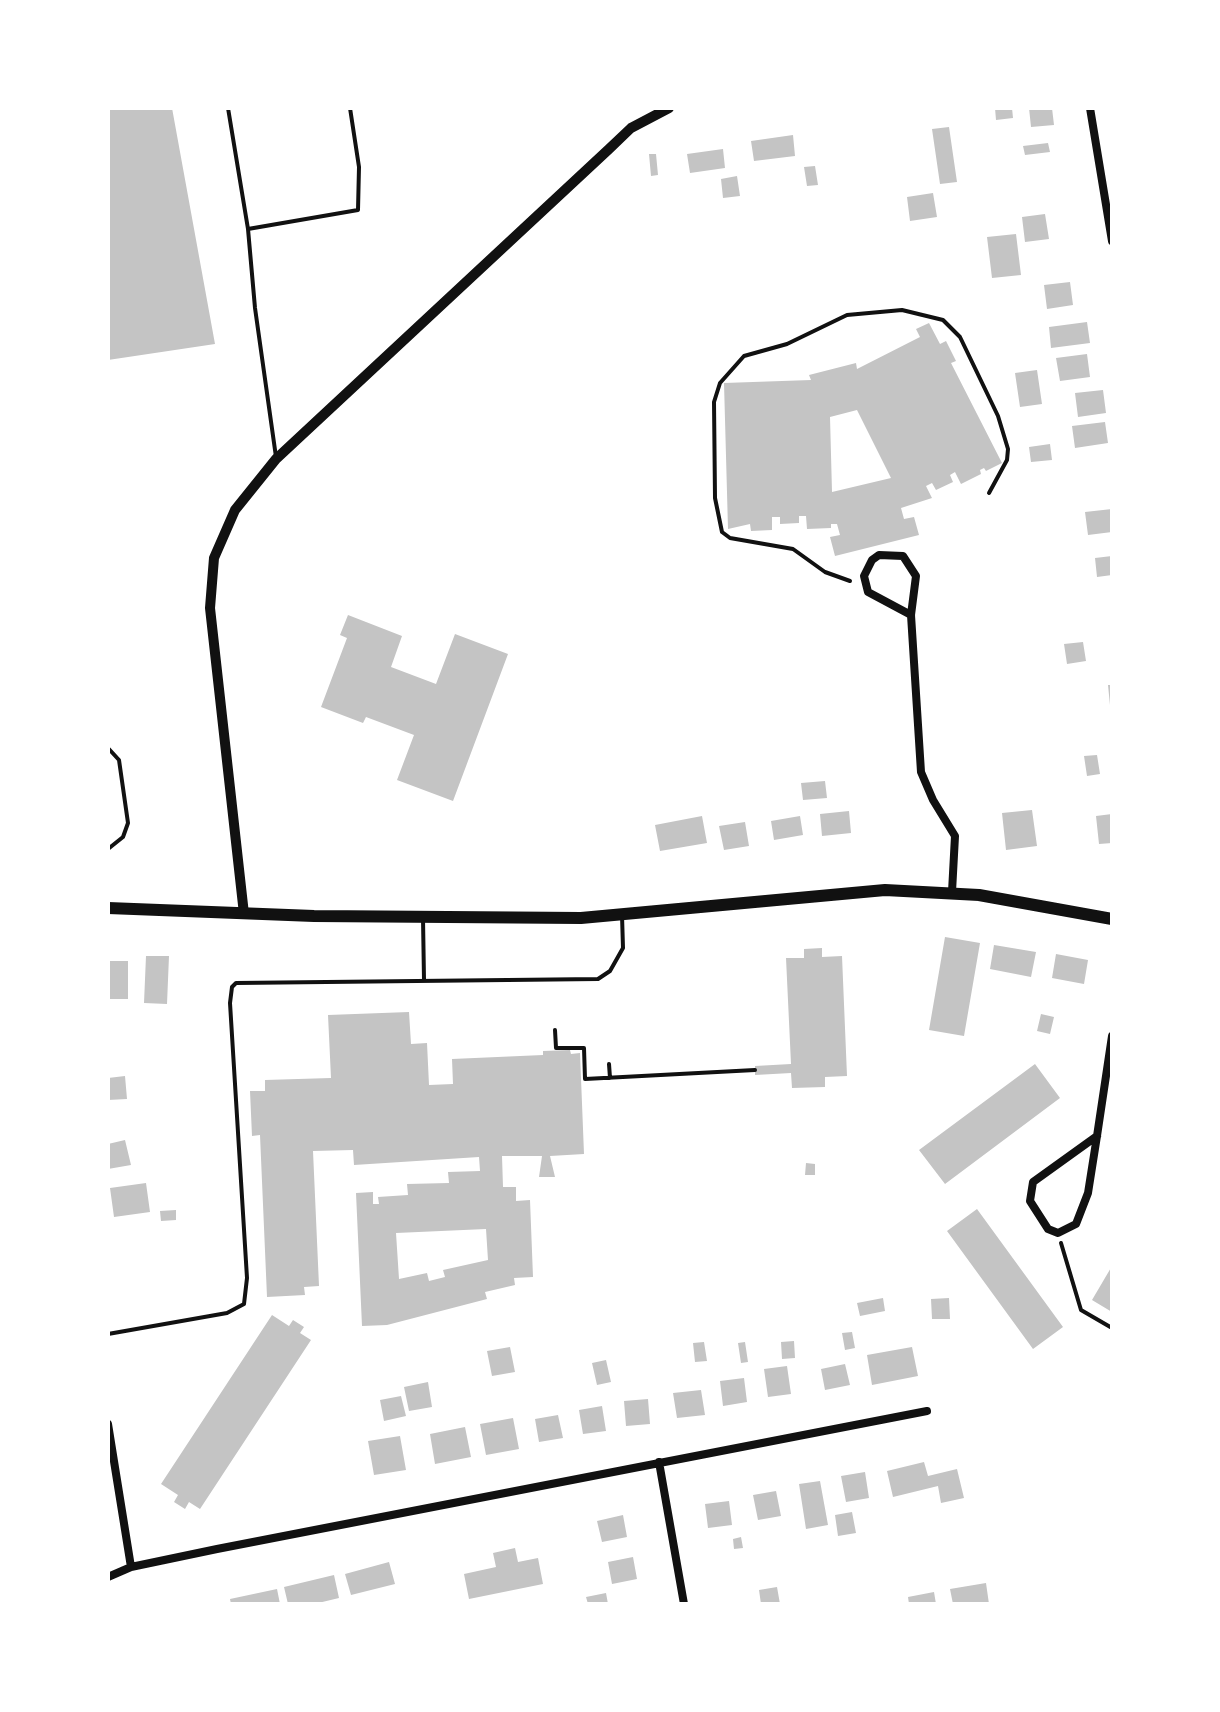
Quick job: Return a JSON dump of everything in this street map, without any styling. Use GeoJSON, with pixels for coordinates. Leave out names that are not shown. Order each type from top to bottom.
{"type":"FeatureCollection","features":[{"type":"Feature","properties":{"kind":"main road"},"geometry":{"type":"LineString","coordinates":[[108,908],[423,918],[581,918],[871,890],[952,892],[1112,919]]}},
{"type":"Feature","properties":{"kind":"street"},"geometry":{"type":"LineString","coordinates":[[244,914],[212,638],[210,581],[214,558],[235,510],[276,459],[631,128],[669,108]]}},
{"type":"Feature","properties":{"kind":"street"},"geometry":{"type":"LineString","coordinates":[[1090,108],[1112,241]]}},
{"type":"Feature","properties":{"kind":"street"},"geometry":{"type":"LineString","coordinates":[[911,615],[874,599],[864,576],[872,560],[887,553],[903,556],[916,576],[911,615],[921,772],[933,800],[955,836],[952,892]]}},
{"type":"Feature","properties":{"kind":"street"},"geometry":{"type":"LineString","coordinates":[[1097,1136],[1040,1173],[1031,1185],[1030,1201],[1048,1229],[1058,1233],[1076,1224],[1088,1193],[1097,1136],[1112,1036]]}},
{"type":"Feature","properties":{"kind":"street"},"geometry":{"type":"LineString","coordinates":[[108,1577],[131,1567],[927,1411]]}},
{"type":"Feature","properties":{"kind":"street"},"geometry":{"type":"LineString","coordinates":[[108,1424],[131,1567]]}},
{"type":"Feature","properties":{"kind":"street"},"geometry":{"type":"LineString","coordinates":[[659,1462],[684,1604]]}},
{"type":"Feature","properties":{"kind":"lane"},"geometry":{"type":"LineString","coordinates":[[228,108],[248,229],[255,308],[276,459]]}},
{"type":"Feature","properties":{"kind":"lane"},"geometry":{"type":"LineString","coordinates":[[248,229],[358,210],[359,167],[350,108]]}},
{"type":"Feature","properties":{"kind":"lane"},"geometry":{"type":"LineString","coordinates":[[108,748],[119,760],[128,823],[123,837],[108,849]]}},
{"type":"Feature","properties":{"kind":"lane"},"geometry":{"type":"LineString","coordinates":[[108,1334],[227,1313],[244,1304],[247,1278],[230,1003],[232,987],[242,981],[598,979],[610,971],[623,948],[622,914]]}},
{"type":"Feature","properties":{"kind":"lane"},"geometry":{"type":"LineString","coordinates":[[423,918],[424,980]]}},
{"type":"Feature","properties":{"kind":"path"},"geometry":{"type":"LineString","coordinates":[[865,584],[832,576],[793,549],[730,538],[722,532],[714,485],[714,402],[720,383],[735,362],[753,352],[787,344],[847,315],[902,310],[918,311],[943,320],[960,337],[998,416],[1008,449],[1007,460],[989,493]]}},
{"type":"Feature","properties":{"kind":"path"},"geometry":{"type":"LineString","coordinates":[[555,1030],[556,1049],[584,1048],[585,1079],[755,1070]]}},
{"type":"Feature","properties":{"kind":"path"},"geometry":{"type":"LineString","coordinates":[[609,1064],[610,1078]]}},
{"type":"Feature","properties":{"kind":"path"},"geometry":{"type":"LineString","coordinates":[[1058,1233],[1081,1310],[1112,1328]]}},
{"type":"Feature","properties":{"kind":"building"},"geometry":{"type":"Polygon","coordinates":[[[108,108],[172,108],[215,344],[108,360],[108,108]]]}},
{"type":"Feature","properties":{"kind":"building"},"geometry":{"type":"Polygon","coordinates":[[[995,108],[1012,108],[1013,118],[996,120],[995,108]]]}},
{"type":"Feature","properties":{"kind":"building"},"geometry":{"type":"Polygon","coordinates":[[[1029,108],[1052,108],[1054,125],[1031,127],[1029,108]]]}},
{"type":"Feature","properties":{"kind":"building"},"geometry":{"type":"Polygon","coordinates":[[[949,127],[957,182],[940,184],[932,129],[949,127]]]}},
{"type":"Feature","properties":{"kind":"building"},"geometry":{"type":"Polygon","coordinates":[[[793,135],[795,156],[754,161],[751,141],[793,135]]]}},
{"type":"Feature","properties":{"kind":"building"},"geometry":{"type":"Polygon","coordinates":[[[1048,143],[1050,152],[1025,155],[1023,146],[1048,143]]]}},
{"type":"Feature","properties":{"kind":"building"},"geometry":{"type":"Polygon","coordinates":[[[723,149],[725,168],[690,173],[687,154],[723,149]]]}},
{"type":"Feature","properties":{"kind":"building"},"geometry":{"type":"Polygon","coordinates":[[[649,154],[656,154],[658,175],[651,176],[649,154]]]}},
{"type":"Feature","properties":{"kind":"building"},"geometry":{"type":"Polygon","coordinates":[[[815,166],[818,185],[807,186],[804,167],[815,166]]]}},
{"type":"Feature","properties":{"kind":"building"},"geometry":{"type":"Polygon","coordinates":[[[737,176],[740,196],[723,198],[721,179],[737,176]]]}},
{"type":"Feature","properties":{"kind":"building"},"geometry":{"type":"Polygon","coordinates":[[[933,193],[937,217],[910,221],[907,197],[933,193]]]}},
{"type":"Feature","properties":{"kind":"building"},"geometry":{"type":"Polygon","coordinates":[[[1045,214],[1049,239],[1025,242],[1022,217],[1045,214]]]}},
{"type":"Feature","properties":{"kind":"building"},"geometry":{"type":"Polygon","coordinates":[[[1016,234],[1021,275],[992,278],[987,237],[1016,234]]]}},
{"type":"Feature","properties":{"kind":"building"},"geometry":{"type":"Polygon","coordinates":[[[1070,282],[1073,305],[1047,309],[1044,285],[1070,282]]]}},
{"type":"Feature","properties":{"kind":"building"},"geometry":{"type":"Polygon","coordinates":[[[1087,322],[1090,343],[1051,348],[1049,327],[1087,322]]]}},
{"type":"Feature","properties":{"kind":"building"},"geometry":{"type":"Polygon","coordinates":[[[929,323],[940,344],[946,341],[956,361],[951,363],[1002,463],[986,471],[984,468],[980,470],[981,474],[961,484],[955,472],[950,475],[953,482],[936,490],[932,483],[926,486],[932,498],[901,508],[904,519],[914,517],[919,535],[835,556],[830,537],[840,535],[837,524],[831,524],[831,528],[807,529],[806,516],[799,516],[799,523],[780,524],[780,517],[772,517],[772,530],[751,531],[750,524],[728,529],[724,383],[811,380],[809,375],[856,363],[857,369],[920,337],[916,329],[929,323]],[[857,410],[830,417],[832,492],[891,478],[857,410]]]}},
{"type":"Feature","properties":{"kind":"building"},"geometry":{"type":"Polygon","coordinates":[[[1087,354],[1090,377],[1060,381],[1056,358],[1087,354]]]}},
{"type":"Feature","properties":{"kind":"building"},"geometry":{"type":"Polygon","coordinates":[[[1037,370],[1042,404],[1020,407],[1015,373],[1037,370]]]}},
{"type":"Feature","properties":{"kind":"building"},"geometry":{"type":"Polygon","coordinates":[[[1103,390],[1106,413],[1078,417],[1075,393],[1103,390]]]}},
{"type":"Feature","properties":{"kind":"building"},"geometry":{"type":"Polygon","coordinates":[[[1105,422],[1108,443],[1075,448],[1072,426],[1105,422]]]}},
{"type":"Feature","properties":{"kind":"building"},"geometry":{"type":"Polygon","coordinates":[[[1050,444],[1052,460],[1031,462],[1029,447],[1050,444]]]}},
{"type":"Feature","properties":{"kind":"building"},"geometry":{"type":"Polygon","coordinates":[[[1112,509],[1112,532],[1088,535],[1085,512],[1112,509]]]}},
{"type":"Feature","properties":{"kind":"building"},"geometry":{"type":"Polygon","coordinates":[[[1112,556],[1112,575],[1097,577],[1095,558],[1112,556]]]}},
{"type":"Feature","properties":{"kind":"building"},"geometry":{"type":"Polygon","coordinates":[[[348,615],[402,636],[391,667],[436,684],[455,634],[508,654],[453,801],[397,780],[414,735],[366,717],[363,723],[321,707],[347,638],[340,635],[348,615]]]}},
{"type":"Feature","properties":{"kind":"building"},"geometry":{"type":"Polygon","coordinates":[[[1083,642],[1086,661],[1067,664],[1064,644],[1083,642]]]}},
{"type":"Feature","properties":{"kind":"building"},"geometry":{"type":"Polygon","coordinates":[[[1108,685],[1112,685],[1112,705],[1110,705],[1108,685]]]}},
{"type":"Feature","properties":{"kind":"building"},"geometry":{"type":"Polygon","coordinates":[[[1097,755],[1100,774],[1087,776],[1084,756],[1097,755]]]}},
{"type":"Feature","properties":{"kind":"building"},"geometry":{"type":"Polygon","coordinates":[[[825,781],[827,798],[803,800],[801,783],[825,781]]]}},
{"type":"Feature","properties":{"kind":"building"},"geometry":{"type":"Polygon","coordinates":[[[1032,810],[1037,846],[1006,850],[1002,813],[1032,810]]]}},
{"type":"Feature","properties":{"kind":"building"},"geometry":{"type":"Polygon","coordinates":[[[849,811],[851,833],[822,836],[820,814],[849,811]]]}},
{"type":"Feature","properties":{"kind":"building"},"geometry":{"type":"Polygon","coordinates":[[[1112,814],[1112,843],[1099,844],[1096,816],[1112,814]]]}},
{"type":"Feature","properties":{"kind":"building"},"geometry":{"type":"Polygon","coordinates":[[[702,816],[707,843],[660,851],[655,825],[702,816]]]}},
{"type":"Feature","properties":{"kind":"building"},"geometry":{"type":"Polygon","coordinates":[[[800,816],[803,835],[774,840],[771,821],[800,816]]]}},
{"type":"Feature","properties":{"kind":"building"},"geometry":{"type":"Polygon","coordinates":[[[745,822],[749,846],[724,850],[719,826],[745,822]]]}},
{"type":"Feature","properties":{"kind":"building"},"geometry":{"type":"Polygon","coordinates":[[[945,937],[980,943],[964,1036],[929,1030],[945,937]]]}},
{"type":"Feature","properties":{"kind":"building"},"geometry":{"type":"Polygon","coordinates":[[[994,945],[1036,952],[1031,977],[990,969],[994,945]]]}},
{"type":"Feature","properties":{"kind":"building"},"geometry":{"type":"Polygon","coordinates":[[[822,948],[822,957],[842,956],[847,1076],[825,1077],[825,1087],[792,1088],[791,1073],[755,1075],[755,1066],[791,1064],[786,958],[804,958],[804,949],[822,948]]]}},
{"type":"Feature","properties":{"kind":"building"},"geometry":{"type":"Polygon","coordinates":[[[1056,954],[1088,960],[1084,984],[1052,978],[1056,954]]]}},
{"type":"Feature","properties":{"kind":"building"},"geometry":{"type":"Polygon","coordinates":[[[146,956],[169,956],[167,1004],[144,1003],[146,956]]]}},
{"type":"Feature","properties":{"kind":"building"},"geometry":{"type":"Polygon","coordinates":[[[108,961],[128,961],[128,999],[108,999],[108,961]]]}},
{"type":"Feature","properties":{"kind":"building"},"geometry":{"type":"Polygon","coordinates":[[[409,1012],[411,1044],[427,1043],[429,1085],[453,1084],[452,1059],[543,1055],[543,1051],[570,1050],[571,1054],[580,1053],[584,1154],[550,1156],[555,1177],[539,1177],[542,1156],[502,1156],[503,1187],[516,1187],[516,1201],[530,1200],[533,1277],[514,1278],[515,1285],[485,1292],[487,1299],[387,1325],[362,1326],[356,1193],[373,1192],[373,1204],[379,1204],[378,1197],[408,1195],[407,1184],[449,1183],[448,1172],[480,1171],[479,1157],[354,1165],[353,1150],[313,1151],[319,1286],[304,1287],[305,1295],[267,1297],[260,1135],[252,1136],[250,1091],[265,1091],[265,1080],[331,1078],[328,1015],[409,1012]],[[486,1229],[396,1233],[399,1279],[427,1273],[429,1281],[445,1277],[443,1270],[488,1260],[486,1229]]]}},
{"type":"Feature","properties":{"kind":"building"},"geometry":{"type":"Polygon","coordinates":[[[1041,1014],[1054,1017],[1050,1034],[1037,1031],[1041,1014]]]}},
{"type":"Feature","properties":{"kind":"building"},"geometry":{"type":"Polygon","coordinates":[[[1035,1064],[1060,1098],[945,1184],[919,1150],[1035,1064]]]}},
{"type":"Feature","properties":{"kind":"building"},"geometry":{"type":"Polygon","coordinates":[[[125,1076],[127,1099],[108,1100],[108,1078],[125,1076]]]}},
{"type":"Feature","properties":{"kind":"building"},"geometry":{"type":"Polygon","coordinates":[[[125,1140],[131,1165],[108,1169],[108,1144],[125,1140]]]}},
{"type":"Feature","properties":{"kind":"building"},"geometry":{"type":"Polygon","coordinates":[[[806,1163],[815,1164],[815,1175],[805,1175],[806,1163]]]}},
{"type":"Feature","properties":{"kind":"building"},"geometry":{"type":"Polygon","coordinates":[[[146,1183],[150,1212],[114,1217],[110,1188],[146,1183]]]}},
{"type":"Feature","properties":{"kind":"building"},"geometry":{"type":"Polygon","coordinates":[[[977,1209],[1063,1327],[1033,1349],[947,1231],[977,1209]]]}},
{"type":"Feature","properties":{"kind":"building"},"geometry":{"type":"Polygon","coordinates":[[[176,1210],[176,1220],[161,1221],[160,1211],[176,1210]]]}},
{"type":"Feature","properties":{"kind":"building"},"geometry":{"type":"Polygon","coordinates":[[[1112,1266],[1112,1312],[1092,1300],[1112,1266]]]}},
{"type":"Feature","properties":{"kind":"building"},"geometry":{"type":"Polygon","coordinates":[[[883,1298],[885,1311],[860,1316],[857,1303],[883,1298]]]}},
{"type":"Feature","properties":{"kind":"building"},"geometry":{"type":"Polygon","coordinates":[[[949,1298],[950,1319],[932,1319],[931,1299],[949,1298]]]}},
{"type":"Feature","properties":{"kind":"building"},"geometry":{"type":"Polygon","coordinates":[[[272,1315],[289,1326],[293,1320],[304,1327],[300,1333],[311,1340],[200,1509],[189,1502],[185,1509],[174,1502],[178,1495],[161,1484],[272,1315]]]}},
{"type":"Feature","properties":{"kind":"building"},"geometry":{"type":"Polygon","coordinates":[[[852,1332],[855,1348],[845,1350],[842,1333],[852,1332]]]}},
{"type":"Feature","properties":{"kind":"building"},"geometry":{"type":"Polygon","coordinates":[[[794,1341],[795,1358],[782,1359],[781,1342],[794,1341]]]}},
{"type":"Feature","properties":{"kind":"building"},"geometry":{"type":"Polygon","coordinates":[[[704,1342],[707,1361],[695,1362],[693,1343],[704,1342]]]}},
{"type":"Feature","properties":{"kind":"building"},"geometry":{"type":"Polygon","coordinates":[[[745,1342],[748,1362],[741,1363],[738,1343],[745,1342]]]}},
{"type":"Feature","properties":{"kind":"building"},"geometry":{"type":"Polygon","coordinates":[[[510,1347],[515,1372],[492,1376],[487,1351],[510,1347]]]}},
{"type":"Feature","properties":{"kind":"building"},"geometry":{"type":"Polygon","coordinates":[[[912,1347],[918,1376],[872,1385],[867,1355],[912,1347]]]}},
{"type":"Feature","properties":{"kind":"building"},"geometry":{"type":"Polygon","coordinates":[[[606,1360],[611,1382],[597,1385],[592,1363],[606,1360]]]}},
{"type":"Feature","properties":{"kind":"building"},"geometry":{"type":"Polygon","coordinates":[[[845,1364],[850,1385],[825,1390],[821,1369],[845,1364]]]}},
{"type":"Feature","properties":{"kind":"building"},"geometry":{"type":"Polygon","coordinates":[[[787,1366],[791,1394],[768,1397],[764,1369],[787,1366]]]}},
{"type":"Feature","properties":{"kind":"building"},"geometry":{"type":"Polygon","coordinates":[[[744,1378],[747,1402],[723,1406],[720,1381],[744,1378]]]}},
{"type":"Feature","properties":{"kind":"building"},"geometry":{"type":"Polygon","coordinates":[[[428,1382],[432,1407],[409,1411],[404,1387],[428,1382]]]}},
{"type":"Feature","properties":{"kind":"building"},"geometry":{"type":"Polygon","coordinates":[[[701,1390],[705,1415],[677,1418],[673,1393],[701,1390]]]}},
{"type":"Feature","properties":{"kind":"building"},"geometry":{"type":"Polygon","coordinates":[[[401,1396],[406,1416],[384,1421],[380,1400],[401,1396]]]}},
{"type":"Feature","properties":{"kind":"building"},"geometry":{"type":"Polygon","coordinates":[[[648,1399],[650,1424],[626,1426],[624,1401],[648,1399]]]}},
{"type":"Feature","properties":{"kind":"building"},"geometry":{"type":"Polygon","coordinates":[[[602,1406],[606,1431],[583,1434],[579,1410],[602,1406]]]}},
{"type":"Feature","properties":{"kind":"building"},"geometry":{"type":"Polygon","coordinates":[[[558,1415],[563,1438],[539,1442],[535,1419],[558,1415]]]}},
{"type":"Feature","properties":{"kind":"building"},"geometry":{"type":"Polygon","coordinates":[[[513,1418],[519,1449],[486,1455],[480,1424],[513,1418]]]}},
{"type":"Feature","properties":{"kind":"building"},"geometry":{"type":"Polygon","coordinates":[[[465,1427],[471,1457],[435,1464],[430,1434],[465,1427]]]}},
{"type":"Feature","properties":{"kind":"building"},"geometry":{"type":"Polygon","coordinates":[[[400,1436],[406,1470],[374,1475],[368,1441],[400,1436]]]}},
{"type":"Feature","properties":{"kind":"building"},"geometry":{"type":"Polygon","coordinates":[[[924,1462],[928,1476],[957,1469],[964,1498],[941,1503],[938,1486],[893,1497],[887,1471],[924,1462]]]}},
{"type":"Feature","properties":{"kind":"building"},"geometry":{"type":"Polygon","coordinates":[[[865,1472],[869,1498],[846,1502],[841,1476],[865,1472]]]}},
{"type":"Feature","properties":{"kind":"building"},"geometry":{"type":"Polygon","coordinates":[[[820,1481],[828,1525],[806,1529],[799,1484],[820,1481]]]}},
{"type":"Feature","properties":{"kind":"building"},"geometry":{"type":"Polygon","coordinates":[[[776,1491],[781,1516],[758,1520],[753,1495],[776,1491]]]}},
{"type":"Feature","properties":{"kind":"building"},"geometry":{"type":"Polygon","coordinates":[[[729,1501],[732,1525],[708,1528],[705,1504],[729,1501]]]}},
{"type":"Feature","properties":{"kind":"building"},"geometry":{"type":"Polygon","coordinates":[[[852,1512],[856,1533],[838,1536],[835,1515],[852,1512]]]}},
{"type":"Feature","properties":{"kind":"building"},"geometry":{"type":"Polygon","coordinates":[[[623,1515],[627,1537],[602,1542],[597,1521],[623,1515]]]}},
{"type":"Feature","properties":{"kind":"building"},"geometry":{"type":"Polygon","coordinates":[[[741,1537],[743,1548],[734,1549],[733,1539],[741,1537]]]}},
{"type":"Feature","properties":{"kind":"building"},"geometry":{"type":"Polygon","coordinates":[[[515,1548],[518,1562],[538,1558],[543,1584],[469,1599],[464,1574],[496,1567],[493,1553],[515,1548]]]}},
{"type":"Feature","properties":{"kind":"building"},"geometry":{"type":"Polygon","coordinates":[[[633,1557],[637,1579],[612,1584],[608,1562],[633,1557]]]}},
{"type":"Feature","properties":{"kind":"building"},"geometry":{"type":"Polygon","coordinates":[[[389,1562],[395,1584],[351,1595],[345,1574],[389,1562]]]}},
{"type":"Feature","properties":{"kind":"building"},"geometry":{"type":"Polygon","coordinates":[[[334,1575],[339,1598],[314,1604],[288,1604],[284,1587],[334,1575]]]}},
{"type":"Feature","properties":{"kind":"building"},"geometry":{"type":"Polygon","coordinates":[[[986,1583],[989,1604],[953,1604],[950,1589],[986,1583]]]}},
{"type":"Feature","properties":{"kind":"building"},"geometry":{"type":"Polygon","coordinates":[[[777,1587],[780,1604],[761,1604],[759,1590],[777,1587]]]}},
{"type":"Feature","properties":{"kind":"building"},"geometry":{"type":"Polygon","coordinates":[[[277,1589],[280,1604],[231,1604],[230,1599],[277,1589]]]}},
{"type":"Feature","properties":{"kind":"building"},"geometry":{"type":"Polygon","coordinates":[[[934,1592],[936,1604],[909,1604],[908,1597],[934,1592]]]}},
{"type":"Feature","properties":{"kind":"building"},"geometry":{"type":"Polygon","coordinates":[[[606,1593],[608,1604],[588,1604],[586,1597],[606,1593]]]}}]}
